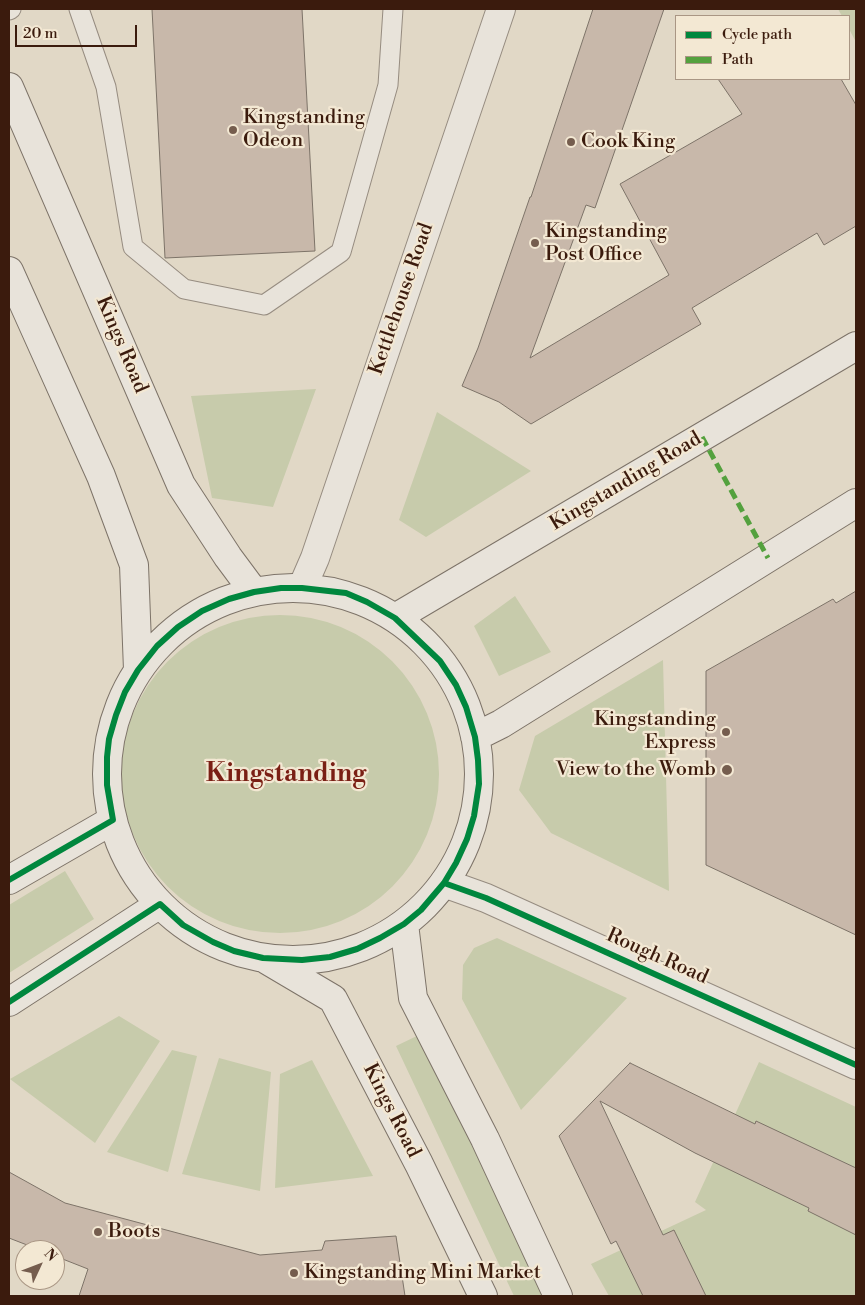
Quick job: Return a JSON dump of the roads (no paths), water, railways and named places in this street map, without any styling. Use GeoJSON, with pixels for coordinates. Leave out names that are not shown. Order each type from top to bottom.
{"type":"FeatureCollection","features":[{"type":"Feature","properties":{"kind":"main road","name":"Kettlehouse Road"},"geometry":{"type":"LineString","coordinates":[[302,588],[315,558],[494,11]]}},
{"type":"Feature","properties":{"kind":"main road","name":"Kings Road"},"geometry":{"type":"LineString","coordinates":[[9,87],[181,486],[254,592]]}},
{"type":"Feature","properties":{"kind":"main road"},"geometry":{"type":"LineString","coordinates":[[9,271],[101,476],[134,565],[138,670]]}},
{"type":"Feature","properties":{"kind":"main road","name":"Kingstanding Road"},"geometry":{"type":"LineString","coordinates":[[395,618],[856,346]]}},
{"type":"Feature","properties":{"kind":"main road"},"geometry":{"type":"LineString","coordinates":[[475,738],[501,724],[856,503]]}},
{"type":"Feature","properties":{"kind":"main road"},"geometry":{"type":"LineString","coordinates":[[281,588],[302,588],[346,593],[395,618],[440,661],[456,685],[466,707],[475,738],[479,784],[474,816],[464,847],[444,883],[421,910],[404,924],[356,949],[330,957],[302,960],[263,958],[234,951],[212,942],[183,925],[142,884],[129,864],[119,841],[113,820],[107,785],[109,739],[125,692],[138,670],[157,646],[178,627],[202,611],[229,599],[254,592],[281,588]]}},
{"type":"Feature","properties":{"kind":"main road"},"geometry":{"type":"LineString","coordinates":[[9,880],[113,820]]}},
{"type":"Feature","properties":{"kind":"main road","name":"Rough Road"},"geometry":{"type":"LineString","coordinates":[[444,883],[486,898],[856,1064]]}},
{"type":"Feature","properties":{"kind":"main road"},"geometry":{"type":"LineString","coordinates":[[9,1002],[160,904]]}},
{"type":"Feature","properties":{"kind":"main road"},"geometry":{"type":"LineString","coordinates":[[404,924],[413,998],[485,1139],[558,1296]]}},
{"type":"Feature","properties":{"kind":"main road","name":"Kings Road"},"geometry":{"type":"LineString","coordinates":[[263,958],[333,999],[419,1164],[483,1296]]}},
{"type":"Feature","properties":{"kind":"lane"},"geometry":{"type":"LineString","coordinates":[[79,9],[106,87],[132,247],[184,289],[264,305],[341,252],[388,85],[393,9]]}},
{"type":"Feature","properties":{"kind":"place","name":"Kingstanding Odeon"},"geometry":{"type":"Point","coordinates":[233,130]}},
{"type":"Feature","properties":{"kind":"place","name":"Cook King"},"geometry":{"type":"Point","coordinates":[571,142]}},
{"type":"Feature","properties":{"kind":"place","name":"Kingstanding Post Office"},"geometry":{"type":"Point","coordinates":[535,243]}},
{"type":"Feature","properties":{"kind":"place","name":"Kingstanding Express"},"geometry":{"type":"Point","coordinates":[726,732]}},
{"type":"Feature","properties":{"kind":"place","name":"View to the Womb"},"geometry":{"type":"Point","coordinates":[727,770]}},
{"type":"Feature","properties":{"kind":"place","name":"Boots"},"geometry":{"type":"Point","coordinates":[98,1232]}},
{"type":"Feature","properties":{"kind":"place","name":"Kingstanding Mini Market"},"geometry":{"type":"Point","coordinates":[294,1273]}},
{"type":"Feature","properties":{"kind":"district","name":"Kingstanding"},"geometry":{"type":"Point","coordinates":[286,775]}}]}
